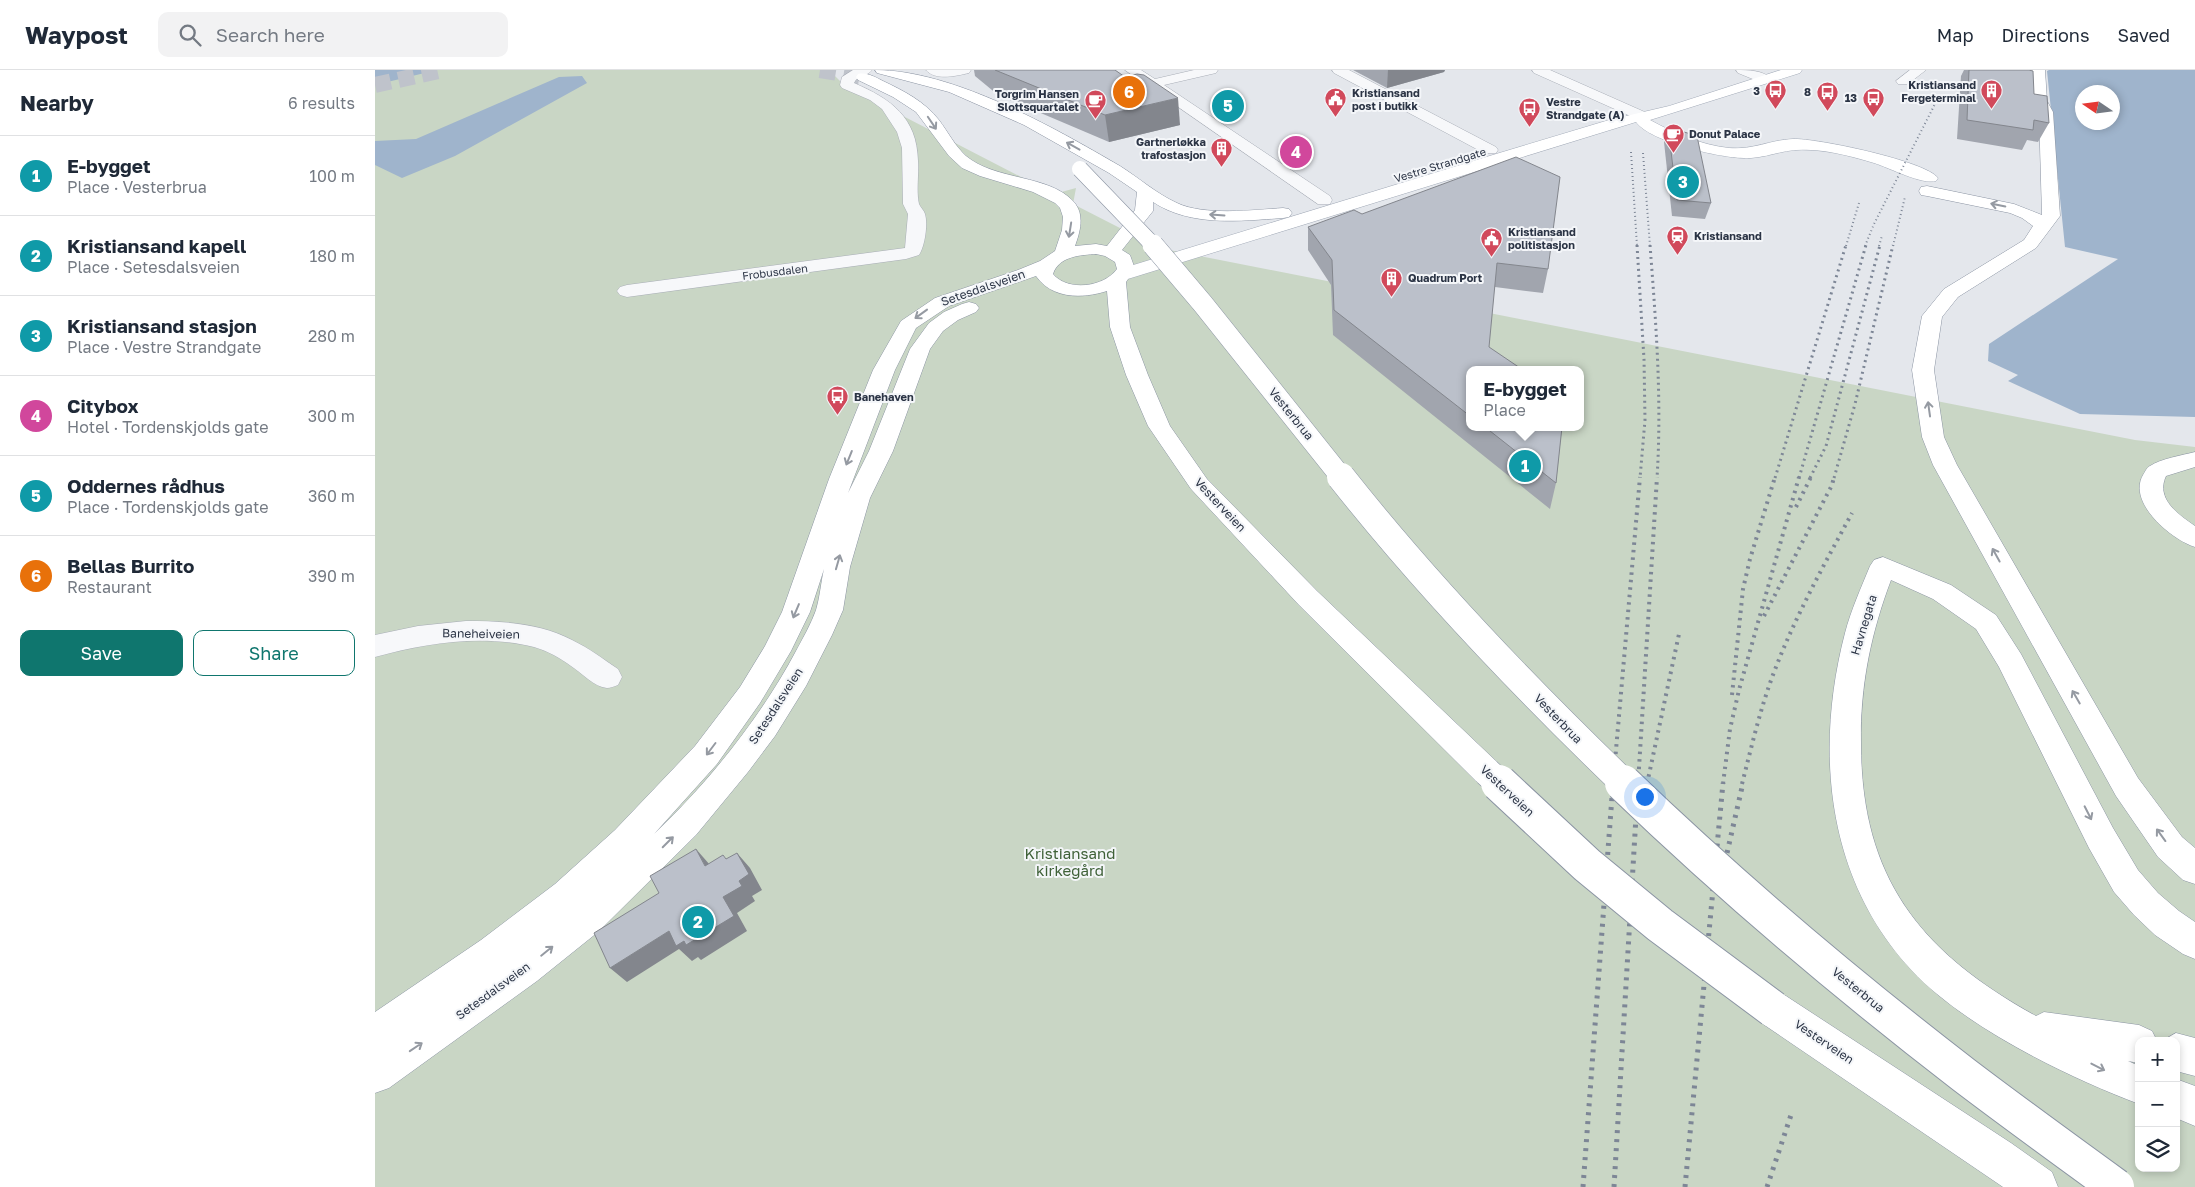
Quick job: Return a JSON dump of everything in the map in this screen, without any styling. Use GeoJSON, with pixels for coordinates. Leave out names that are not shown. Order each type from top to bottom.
{"type":"FeatureCollection","features":[{"type":"Feature","properties":{"kind":"main road"},"geometry":{"type":"LineString","coordinates":[[882,70],[954,89],[998,107],[1115,170],[1145,192],[1173,208],[1190,213],[1240,216],[1283,213]]}},
{"type":"Feature","properties":{"kind":"main road","name":"Vesterbrua"},"geometry":{"type":"LineString","coordinates":[[882,70],[948,92],[995,112],[1043,138],[1072,164],[1165,259],[1384,529],[1463,620],[1579,741],[1698,853],[1825,963],[1963,1073],[2116,1187]]}},
{"type":"Feature","properties":{"kind":"main road","name":"Vestre Strandgate"},"geometry":{"type":"LineString","coordinates":[[1115,254],[1190,241],[1490,150],[1634,113],[1673,109],[1755,73],[1795,70]]}},
{"type":"Feature","properties":{"kind":"main road"},"geometry":{"type":"LineString","coordinates":[[2038,70],[2040,101],[2046,112],[2051,216],[2042,224],[2039,234],[2030,244],[1951,293],[1932,316],[1923,370],[1933,437],[1945,466],[2127,787],[2170,847],[2195,869]]}},
{"type":"Feature","properties":{"kind":"main road"},"geometry":{"type":"LineString","coordinates":[[864,74],[930,98]]}},
{"type":"Feature","properties":{"kind":"main road"},"geometry":{"type":"LineString","coordinates":[[864,74],[916,105],[929,117],[955,156],[965,163],[985,173],[1044,191],[1059,198],[1068,206],[1072,226],[1055,259]]}},
{"type":"Feature","properties":{"kind":"main road","name":"Vestre Strandgate"},"geometry":{"type":"LineString","coordinates":[[1070,289],[1103,287],[1120,278],[1502,157],[1634,113]]}},
{"type":"Feature","properties":{"kind":"main road"},"geometry":{"type":"LineString","coordinates":[[1634,113],[1651,127],[1698,145],[1741,154],[1754,153],[1791,144],[1807,144],[1886,161],[1928,184],[2014,209],[2028,214],[2042,224]]}},
{"type":"Feature","properties":{"kind":"main road"},"geometry":{"type":"LineString","coordinates":[[1115,254],[1144,211],[1145,192]]}},
{"type":"Feature","properties":{"kind":"main road","name":"Setesdalsveien"},"geometry":{"type":"LineString","coordinates":[[375,1034],[494,952],[567,895],[627,840],[694,769],[751,695],[777,651],[805,586],[841,479],[884,370],[902,333],[917,317],[942,302],[999,283],[1055,259],[1088,249],[1115,254]]}},
{"type":"Feature","properties":{"kind":"main road","name":"Vesterveien"},"geometry":{"type":"LineString","coordinates":[[1115,254],[1126,264],[1120,278],[1120,327],[1137,375],[1159,426],[1199,484],[1308,598],[1487,772],[1594,871],[1660,925],[1773,1009],[1997,1157],[2037,1187]]}},
{"type":"Feature","properties":{"kind":"main road","name":"Vesterveien"},"geometry":{"type":"LineString","coordinates":[[1055,259],[1044,274],[1046,278],[1070,289],[1120,327]]}},
{"type":"Feature","properties":{"kind":"main road","name":"Setesdalsveien"},"geometry":{"type":"LineString","coordinates":[[375,1074],[524,969],[586,920],[685,825],[737,763],[764,727],[796,678],[829,610],[837,567],[857,498],[881,451],[920,349],[929,334],[951,316],[997,297],[1037,290],[1070,289]]}},
{"type":"Feature","properties":{"kind":"main road"},"geometry":{"type":"LineString","coordinates":[[2195,459],[2158,471],[2152,481],[2151,493],[2158,509],[2195,538]]}},
{"type":"Feature","properties":{"kind":"main road","name":"Havnegata"},"geometry":{"type":"LineString","coordinates":[[2023,1029],[1997,1015],[1967,995],[1917,949],[1877,892],[1863,859],[1853,828],[1845,743],[1849,686],[1859,632],[1883,566],[1942,592],[1986,622],[2011,662],[2101,838],[2126,881],[2146,904],[2167,923],[2195,942]]}},
{"type":"Feature","properties":{"kind":"main road"},"geometry":{"type":"LineString","coordinates":[[2023,1029],[2135,1043]]}},
{"type":"Feature","properties":{"kind":"main road"},"geometry":{"type":"LineString","coordinates":[[2023,1029],[2118,1077],[2135,1083]]}},
{"type":"Feature","properties":{"kind":"main road"},"geometry":{"type":"LineString","coordinates":[[2180,1053],[2195,1057]]}},
{"type":"Feature","properties":{"kind":"main road"},"geometry":{"type":"LineString","coordinates":[[2180,1100],[2195,1106]]}},
{"type":"Feature","properties":{"kind":"main road","name":"Vesterveien"},"geometry":{"type":"LineString","coordinates":[[1997,1157],[2058,1187]]}},
{"type":"Feature","properties":{"kind":"street"},"geometry":{"type":"LineString","coordinates":[[934,70],[943,73],[964,70]]}},
{"type":"Feature","properties":{"kind":"street"},"geometry":{"type":"LineString","coordinates":[[1132,70],[1324,200]]}},
{"type":"Feature","properties":{"kind":"street"},"geometry":{"type":"LineString","coordinates":[[1153,84],[1211,70]]}},
{"type":"Feature","properties":{"kind":"street"},"geometry":{"type":"LineString","coordinates":[[1339,70],[1490,150]]}},
{"type":"Feature","properties":{"kind":"street"},"geometry":{"type":"LineString","coordinates":[[1539,70],[1634,113]]}},
{"type":"Feature","properties":{"kind":"street"},"geometry":{"type":"LineString","coordinates":[[1903,81],[1919,70]]}},
{"type":"Feature","properties":{"kind":"street","name":"Frobusdalen"},"geometry":{"type":"LineString","coordinates":[[627,291],[906,254],[913,251],[916,244],[917,214],[911,204],[910,148],[903,125],[887,106],[875,97],[847,85],[847,80],[852,75],[864,74]]}},
{"type":"Feature","properties":{"kind":"street","name":"Baneheiveien"},"geometry":{"type":"LineString","coordinates":[[375,646],[426,634],[453,632],[510,633],[537,637],[558,645],[608,677]]}},
{"type":"Feature","properties":{"kind":"green space","name":"Kristiansand kirkegård"},"geometry":{"type":"Polygon","coordinates":[[[375,70],[829,70],[845,86],[1054,194],[1076,188],[1073,204],[1159,248],[2135,440],[2195,447],[2195,1187],[375,1187],[375,70]]]}},
{"type":"Feature","properties":{"kind":"water"},"geometry":{"type":"Polygon","coordinates":[[[375,70],[437,70],[375,85],[375,70]]]}},
{"type":"Feature","properties":{"kind":"water"},"geometry":{"type":"Polygon","coordinates":[[[2195,70],[2195,417],[2080,414],[2008,381],[2018,375],[1988,361],[1989,344],[2118,259],[2065,247],[2047,71],[2195,70]]]}},
{"type":"Feature","properties":{"kind":"water"},"geometry":{"type":"Polygon","coordinates":[[[582,76],[587,83],[455,156],[402,178],[375,165],[375,141],[416,139],[559,77],[582,76]]]}},
{"type":"Feature","properties":{"kind":"building"},"geometry":{"type":"Polygon","coordinates":[[[995,70],[1115,70],[1125,77],[1137,74],[1144,75],[1178,98],[1105,115],[995,70]]]}},
{"type":"Feature","properties":{"kind":"building"},"geometry":{"type":"Polygon","coordinates":[[[1969,70],[2033,71],[2034,94],[2047,96],[2049,123],[2034,120],[2033,130],[1967,120],[1969,70]]]}},
{"type":"Feature","properties":{"kind":"building"},"geometry":{"type":"Polygon","coordinates":[[[1668,127],[1697,136],[1711,203],[1677,200],[1668,127]]]}},
{"type":"Feature","properties":{"kind":"building"},"geometry":{"type":"Polygon","coordinates":[[[1516,157],[1560,177],[1548,269],[1497,263],[1489,347],[1517,366],[1466,366],[1466,413],[1334,310],[1332,260],[1308,227],[1354,210],[1362,214],[1516,157]]]}},
{"type":"Feature","properties":{"kind":"building"},"geometry":{"type":"Polygon","coordinates":[[[1490,431],[1562,431],[1556,483],[1490,431]]]}},
{"type":"Feature","properties":{"kind":"building"},"geometry":{"type":"Polygon","coordinates":[[[696,849],[705,866],[723,855],[726,859],[737,853],[749,874],[739,881],[742,886],[723,897],[734,916],[686,945],[684,941],[676,946],[669,931],[610,968],[594,933],[659,893],[650,876],[696,849]]]}},
{"type":"Feature","properties":{"kind":"tunnel"},"geometry":{"type":"LineString","coordinates":[[375,85],[443,70]]}},
{"type":"Feature","properties":{"kind":"tunnel"},"geometry":{"type":"LineString","coordinates":[[820,70],[863,77]]}},
{"type":"Feature","properties":{"kind":"railway"},"geometry":{"type":"LineString","coordinates":[[1865,246],[1874,224],[1938,98]]}},
{"type":"Feature","properties":{"kind":"railway"},"geometry":{"type":"LineString","coordinates":[[1631,152],[1637,246]]}},
{"type":"Feature","properties":{"kind":"railway"},"geometry":{"type":"LineString","coordinates":[[1643,153],[1650,246]]}},
{"type":"Feature","properties":{"kind":"railway"},"geometry":{"type":"LineString","coordinates":[[1893,246],[1905,197]]}},
{"type":"Feature","properties":{"kind":"railway"},"geometry":{"type":"LineString","coordinates":[[1846,246],[1859,203]]}},
{"type":"Feature","properties":{"kind":"railway"},"geometry":{"type":"LineString","coordinates":[[1879,246],[1882,236]]}},
{"type":"Feature","properties":{"kind":"railway"},"geometry":{"type":"LineString","coordinates":[[1637,245],[1644,359],[1645,420],[1640,478]]}},
{"type":"Feature","properties":{"kind":"railway"},"geometry":{"type":"LineString","coordinates":[[1650,245],[1659,391],[1657,478]]}},
{"type":"Feature","properties":{"kind":"railway"},"geometry":{"type":"LineString","coordinates":[[1775,478],[1846,245]]}},
{"type":"Feature","properties":{"kind":"railway"},"geometry":{"type":"LineString","coordinates":[[1799,478],[1866,245]]}},
{"type":"Feature","properties":{"kind":"railway"},"geometry":{"type":"LineString","coordinates":[[1810,478],[1826,446],[1880,245]]}},
{"type":"Feature","properties":{"kind":"railway"},"geometry":{"type":"LineString","coordinates":[[1834,478],[1855,404],[1893,245]]}},
{"type":"Feature","properties":{"kind":"railway"},"geometry":{"type":"LineString","coordinates":[[1613,784],[1640,477]]}},
{"type":"Feature","properties":{"kind":"railway"},"geometry":{"type":"LineString","coordinates":[[1638,784],[1657,477]]}},
{"type":"Feature","properties":{"kind":"railway"},"geometry":{"type":"LineString","coordinates":[[1732,695],[1743,589],[1750,559],[1775,477]]}},
{"type":"Feature","properties":{"kind":"railway"},"geometry":{"type":"LineString","coordinates":[[1723,784],[1730,729],[1739,690],[1799,477]]}},
{"type":"Feature","properties":{"kind":"railway"},"geometry":{"type":"LineString","coordinates":[[1796,507],[1811,477]]}},
{"type":"Feature","properties":{"kind":"railway"},"geometry":{"type":"LineString","coordinates":[[1764,616],[1832,485],[1834,477]]}},
{"type":"Feature","properties":{"kind":"railway"},"geometry":{"type":"LineString","coordinates":[[1742,784],[1761,710],[1784,647],[1802,608],[1852,513]]}},
{"type":"Feature","properties":{"kind":"railway"},"geometry":{"type":"LineString","coordinates":[[1647,784],[1679,634]]}},
{"type":"Feature","properties":{"kind":"railway"},"geometry":{"type":"LineString","coordinates":[[1583,1187],[1613,783]]}},
{"type":"Feature","properties":{"kind":"railway"},"geometry":{"type":"LineString","coordinates":[[1614,1187],[1638,783]]}},
{"type":"Feature","properties":{"kind":"railway"},"geometry":{"type":"LineString","coordinates":[[1643,803],[1647,783]]}},
{"type":"Feature","properties":{"kind":"railway"},"geometry":{"type":"LineString","coordinates":[[1685,1187],[1723,783]]}},
{"type":"Feature","properties":{"kind":"railway"},"geometry":{"type":"LineString","coordinates":[[1719,888],[1743,783]]}},
{"type":"Feature","properties":{"kind":"railway"},"geometry":{"type":"LineString","coordinates":[[1767,1187],[1792,1112]]}},
{"type":"Feature","properties":{"kind":"place","name":"Bellas Burrito"},"geometry":{"type":"Point","coordinates":[1129,92]}},
{"type":"Feature","properties":{"kind":"place","name":"Oddernes rådhus"},"geometry":{"type":"Point","coordinates":[1228,106]}},
{"type":"Feature","properties":{"kind":"place","name":"3"},"geometry":{"type":"Point","coordinates":[1776,110]}},
{"type":"Feature","properties":{"kind":"place","name":"Kristiansand Fergeterminal"},"geometry":{"type":"Point","coordinates":[1992,110]}},
{"type":"Feature","properties":{"kind":"place","name":"8"},"geometry":{"type":"Point","coordinates":[1827,111]}},
{"type":"Feature","properties":{"kind":"place","name":"13"},"geometry":{"type":"Point","coordinates":[1873,117]}},
{"type":"Feature","properties":{"kind":"place","name":"Kristiansand post i butikk"},"geometry":{"type":"Point","coordinates":[1336,118]}},
{"type":"Feature","properties":{"kind":"place","name":"Torgrim Hansen Slottsquartalet"},"geometry":{"type":"Point","coordinates":[1095,119]}},
{"type":"Feature","properties":{"kind":"place","name":"Vestre Strandgate (A)"},"geometry":{"type":"Point","coordinates":[1530,127]}},
{"type":"Feature","properties":{"kind":"place","name":"Citybox"},"geometry":{"type":"Point","coordinates":[1296,152]}},
{"type":"Feature","properties":{"kind":"place","name":"Donut Palace"},"geometry":{"type":"Point","coordinates":[1673,153]}},
{"type":"Feature","properties":{"kind":"place","name":"Gartnerløkka trafostasjon"},"geometry":{"type":"Point","coordinates":[1222,167]}},
{"type":"Feature","properties":{"kind":"place","name":"Kristiansand stasjon"},"geometry":{"type":"Point","coordinates":[1683,182]}},
{"type":"Feature","properties":{"kind":"place","name":"Kristiansand"},"geometry":{"type":"Point","coordinates":[1678,255]}},
{"type":"Feature","properties":{"kind":"place","name":"Kristiansand politistasjon"},"geometry":{"type":"Point","coordinates":[1492,257]}},
{"type":"Feature","properties":{"kind":"place","name":"Quadrum Port"},"geometry":{"type":"Point","coordinates":[1392,297]}},
{"type":"Feature","properties":{"kind":"place","name":"Banehaven"},"geometry":{"type":"Point","coordinates":[838,416]}},
{"type":"Feature","properties":{"kind":"place","name":"E-bygget"},"geometry":{"type":"Point","coordinates":[1525,466]}},
{"type":"Feature","properties":{"kind":"place","name":"Kristiansand kapell"},"geometry":{"type":"Point","coordinates":[698,922]}}]}
